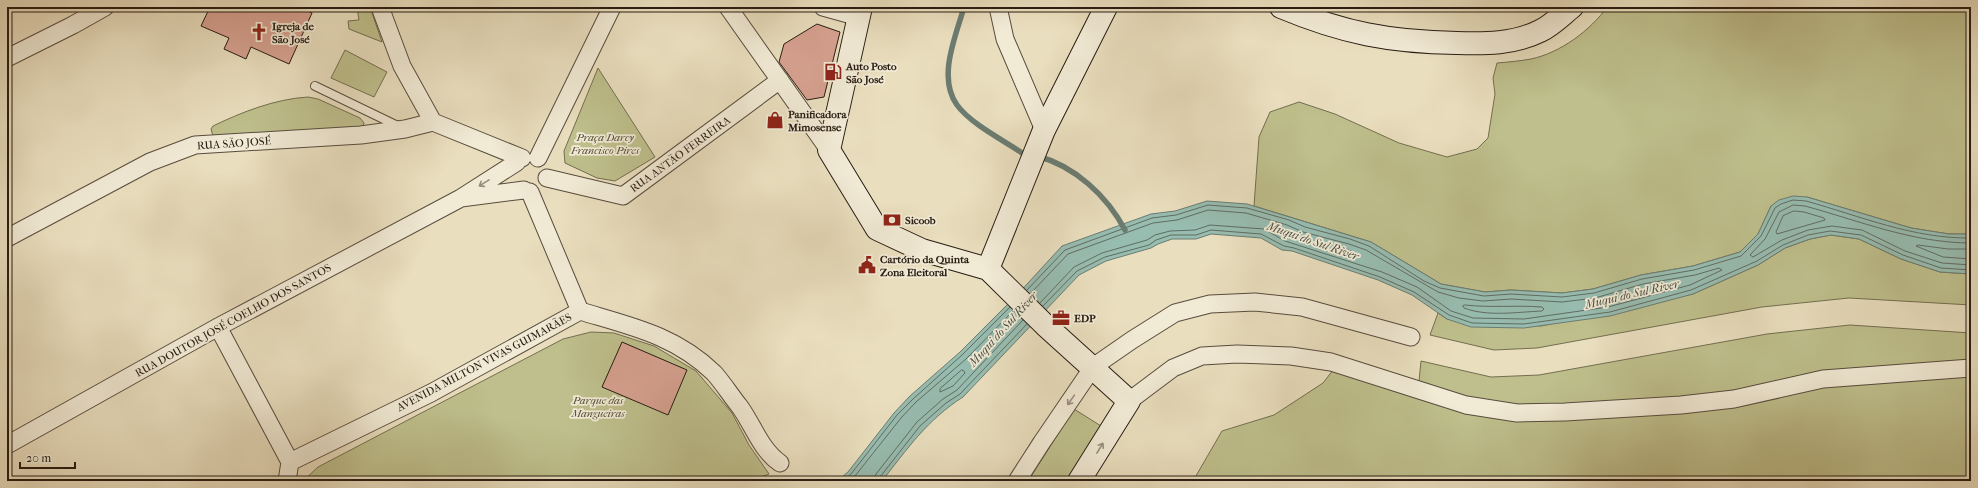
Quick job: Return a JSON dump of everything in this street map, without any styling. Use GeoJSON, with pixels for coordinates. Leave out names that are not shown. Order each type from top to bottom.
{"type":"FeatureCollection","features":[{"type":"Feature","properties":{"kind":"main road"},"geometry":{"type":"LineString","coordinates":[[988,269],[1041,137],[1106,7]]}},
{"type":"Feature","properties":{"kind":"main road"},"geometry":{"type":"LineString","coordinates":[[1282,7],[1319,23],[1371,36],[1414,42],[1477,44],[1513,41],[1542,31],[1572,7]]}},
{"type":"Feature","properties":{"kind":"main road"},"geometry":{"type":"LineString","coordinates":[[860,12],[829,150],[877,229],[922,250],[988,269],[1005,288],[1130,401],[1079,481]]}},
{"type":"Feature","properties":{"kind":"street"},"geometry":{"type":"LineString","coordinates":[[7,58],[105,7]]}},
{"type":"Feature","properties":{"kind":"street"},"geometry":{"type":"LineString","coordinates":[[380,7],[402,66],[433,122],[526,159],[546,166],[547,178],[541,188],[527,191],[519,188],[513,178],[512,172],[526,159],[612,7]]}},
{"type":"Feature","properties":{"kind":"street"},"geometry":{"type":"LineString","coordinates":[[728,7],[829,150]]}},
{"type":"Feature","properties":{"kind":"street"},"geometry":{"type":"LineString","coordinates":[[823,7],[860,12]]}},
{"type":"Feature","properties":{"kind":"street"},"geometry":{"type":"LineString","coordinates":[[998,7],[1005,39],[1041,137]]}},
{"type":"Feature","properties":{"kind":"street","name":"RUA ANTÃO FERREIRA"},"geometry":{"type":"LineString","coordinates":[[547,178],[623,196],[780,80]]}},
{"type":"Feature","properties":{"kind":"street","name":"RUA SÃO JOSÉ"},"geometry":{"type":"LineString","coordinates":[[7,238],[150,162],[195,145],[361,135],[405,129],[433,122]]}},
{"type":"Feature","properties":{"kind":"street","name":"RUA DOUTOR JOSÉ COELHO DOS SANTOS"},"geometry":{"type":"LineString","coordinates":[[7,445],[218,327],[461,198],[526,159]]}},
{"type":"Feature","properties":{"kind":"street","name":"RUA DOUTOR JOSÉ COELHO DOS SANTOS"},"geometry":{"type":"LineString","coordinates":[[461,198],[527,191]]}},
{"type":"Feature","properties":{"kind":"street","name":"AVENIDA MILTON VIVAS GUIMARÃES"},"geometry":{"type":"LineString","coordinates":[[290,462],[432,392],[580,311],[527,191]]}},
{"type":"Feature","properties":{"kind":"street"},"geometry":{"type":"LineString","coordinates":[[1017,481],[1093,368],[1132,340],[1175,313],[1210,304],[1255,302],[1302,307],[1411,337]]}},
{"type":"Feature","properties":{"kind":"street"},"geometry":{"type":"LineString","coordinates":[[580,311],[650,332],[684,349],[714,374],[746,416],[770,457],[780,463]]}},
{"type":"Feature","properties":{"kind":"street"},"geometry":{"type":"LineString","coordinates":[[218,327],[290,462],[287,481]]}},
{"type":"Feature","properties":{"kind":"street"},"geometry":{"type":"LineString","coordinates":[[1130,401],[1174,368],[1202,356],[1237,354],[1290,356],[1331,362],[1466,405],[1517,413],[1565,412],[1689,404],[1734,399],[1823,379],[1971,368]]}},
{"type":"Feature","properties":{"kind":"lane"},"geometry":{"type":"LineString","coordinates":[[315,86],[405,129]]}},
{"type":"Feature","properties":{"kind":"green space"},"geometry":{"type":"Polygon","coordinates":[[[357,7],[370,7],[382,42],[349,29],[348,21],[359,20],[357,7]]]}},
{"type":"Feature","properties":{"kind":"green space"},"geometry":{"type":"Polygon","coordinates":[[[1607,7],[1971,7],[1971,234],[1949,234],[1911,228],[1807,197],[1771,206],[1758,234],[1740,252],[1693,266],[1641,275],[1593,289],[1562,293],[1511,290],[1485,292],[1441,284],[1371,242],[1254,206],[1259,137],[1270,112],[1299,102],[1335,114],[1399,143],[1447,157],[1477,149],[1488,138],[1495,94],[1493,78],[1497,63],[1531,59],[1553,52],[1584,32],[1607,7]]]}},
{"type":"Feature","properties":{"kind":"green space"},"geometry":{"type":"Polygon","coordinates":[[[345,50],[387,72],[374,97],[331,78],[345,50]]]}},
{"type":"Feature","properties":{"kind":"green space","name":"Praça Darcy Francisco Pires"},"geometry":{"type":"Polygon","coordinates":[[[598,68],[655,157],[615,181],[597,178],[565,163],[564,151],[598,68]]]}},
{"type":"Feature","properties":{"kind":"green space"},"geometry":{"type":"Polygon","coordinates":[[[308,97],[318,99],[360,118],[364,123],[363,127],[213,136],[211,129],[213,126],[235,116],[271,103],[308,97]]]}},
{"type":"Feature","properties":{"kind":"green space"},"geometry":{"type":"Polygon","coordinates":[[[1831,235],[1859,239],[1901,259],[1940,272],[1971,274],[1971,305],[1849,298],[1762,307],[1537,348],[1494,350],[1430,335],[1438,313],[1447,319],[1541,326],[1693,294],[1758,265],[1785,248],[1810,239],[1831,235]]]}},
{"type":"Feature","properties":{"kind":"green space"},"geometry":{"type":"Polygon","coordinates":[[[1850,325],[1971,333],[1971,481],[1193,481],[1222,431],[1274,415],[1323,383],[1340,361],[1418,391],[1421,361],[1491,377],[1539,375],[1767,334],[1850,325]]]}},
{"type":"Feature","properties":{"kind":"green space","name":"Parque das Mangueiras"},"geometry":{"type":"Polygon","coordinates":[[[591,332],[614,333],[654,346],[696,371],[732,413],[749,445],[769,474],[751,481],[303,481],[318,467],[563,339],[591,332]]]}},
{"type":"Feature","properties":{"kind":"green space"},"geometry":{"type":"Polygon","coordinates":[[[1074,409],[1101,426],[1066,481],[1028,481],[1074,409]]]}},
{"type":"Feature","properties":{"kind":"water","name":"Muqui do Sul River"},"geometry":{"type":"Polygon","coordinates":[[[1793,196],[1807,197],[1911,228],[1949,234],[1971,234],[1971,274],[1940,272],[1901,259],[1859,239],[1831,235],[1810,239],[1785,248],[1758,265],[1693,294],[1610,316],[1524,328],[1471,327],[1447,319],[1412,295],[1378,280],[1292,251],[1282,250],[1261,238],[1211,234],[1196,239],[1172,239],[1151,248],[1106,261],[1079,275],[963,397],[928,425],[882,481],[837,481],[848,472],[894,413],[910,396],[960,352],[1017,295],[1062,246],[1151,214],[1175,211],[1207,201],[1247,204],[1371,242],[1441,284],[1485,292],[1511,290],[1562,293],[1593,289],[1641,275],[1693,266],[1740,252],[1758,234],[1771,206],[1779,200],[1793,196]]]}},
{"type":"Feature","properties":{"kind":"building","name":"Igreja de São José"},"geometry":{"type":"Polygon","coordinates":[[[210,7],[299,7],[312,13],[289,64],[251,47],[246,59],[224,49],[229,38],[201,26],[210,7]]]}},
{"type":"Feature","properties":{"kind":"building"},"geometry":{"type":"Polygon","coordinates":[[[817,24],[840,32],[824,97],[807,100],[779,62],[784,44],[817,24]]]}},
{"type":"Feature","properties":{"kind":"building"},"geometry":{"type":"Polygon","coordinates":[[[622,342],[687,370],[668,415],[602,387],[622,342]]]}},
{"type":"Feature","properties":{"kind":"waterway"},"geometry":{"type":"LineString","coordinates":[[964,7],[953,43],[948,69],[951,94],[957,105],[970,119],[1022,153],[1029,154]]}},
{"type":"Feature","properties":{"kind":"waterway"},"geometry":{"type":"LineString","coordinates":[[1037,156],[1064,167],[1088,184],[1099,194],[1118,217],[1125,230]]}},
{"type":"Feature","properties":{"kind":"place","name":"Igreja de São José"},"geometry":{"type":"Point","coordinates":[259,32]}},
{"type":"Feature","properties":{"kind":"place","name":"Auto Posto São José"},"geometry":{"type":"Point","coordinates":[833,72]}},
{"type":"Feature","properties":{"kind":"place","name":"Panificadora Mimosense"},"geometry":{"type":"Point","coordinates":[775,120]}},
{"type":"Feature","properties":{"kind":"place","name":"Sicoob"},"geometry":{"type":"Point","coordinates":[892,220]}},
{"type":"Feature","properties":{"kind":"place","name":"Cartório da Quinta Zona Eleitoral"},"geometry":{"type":"Point","coordinates":[867,265]}},
{"type":"Feature","properties":{"kind":"place","name":"EDP"},"geometry":{"type":"Point","coordinates":[1061,318]}}]}
